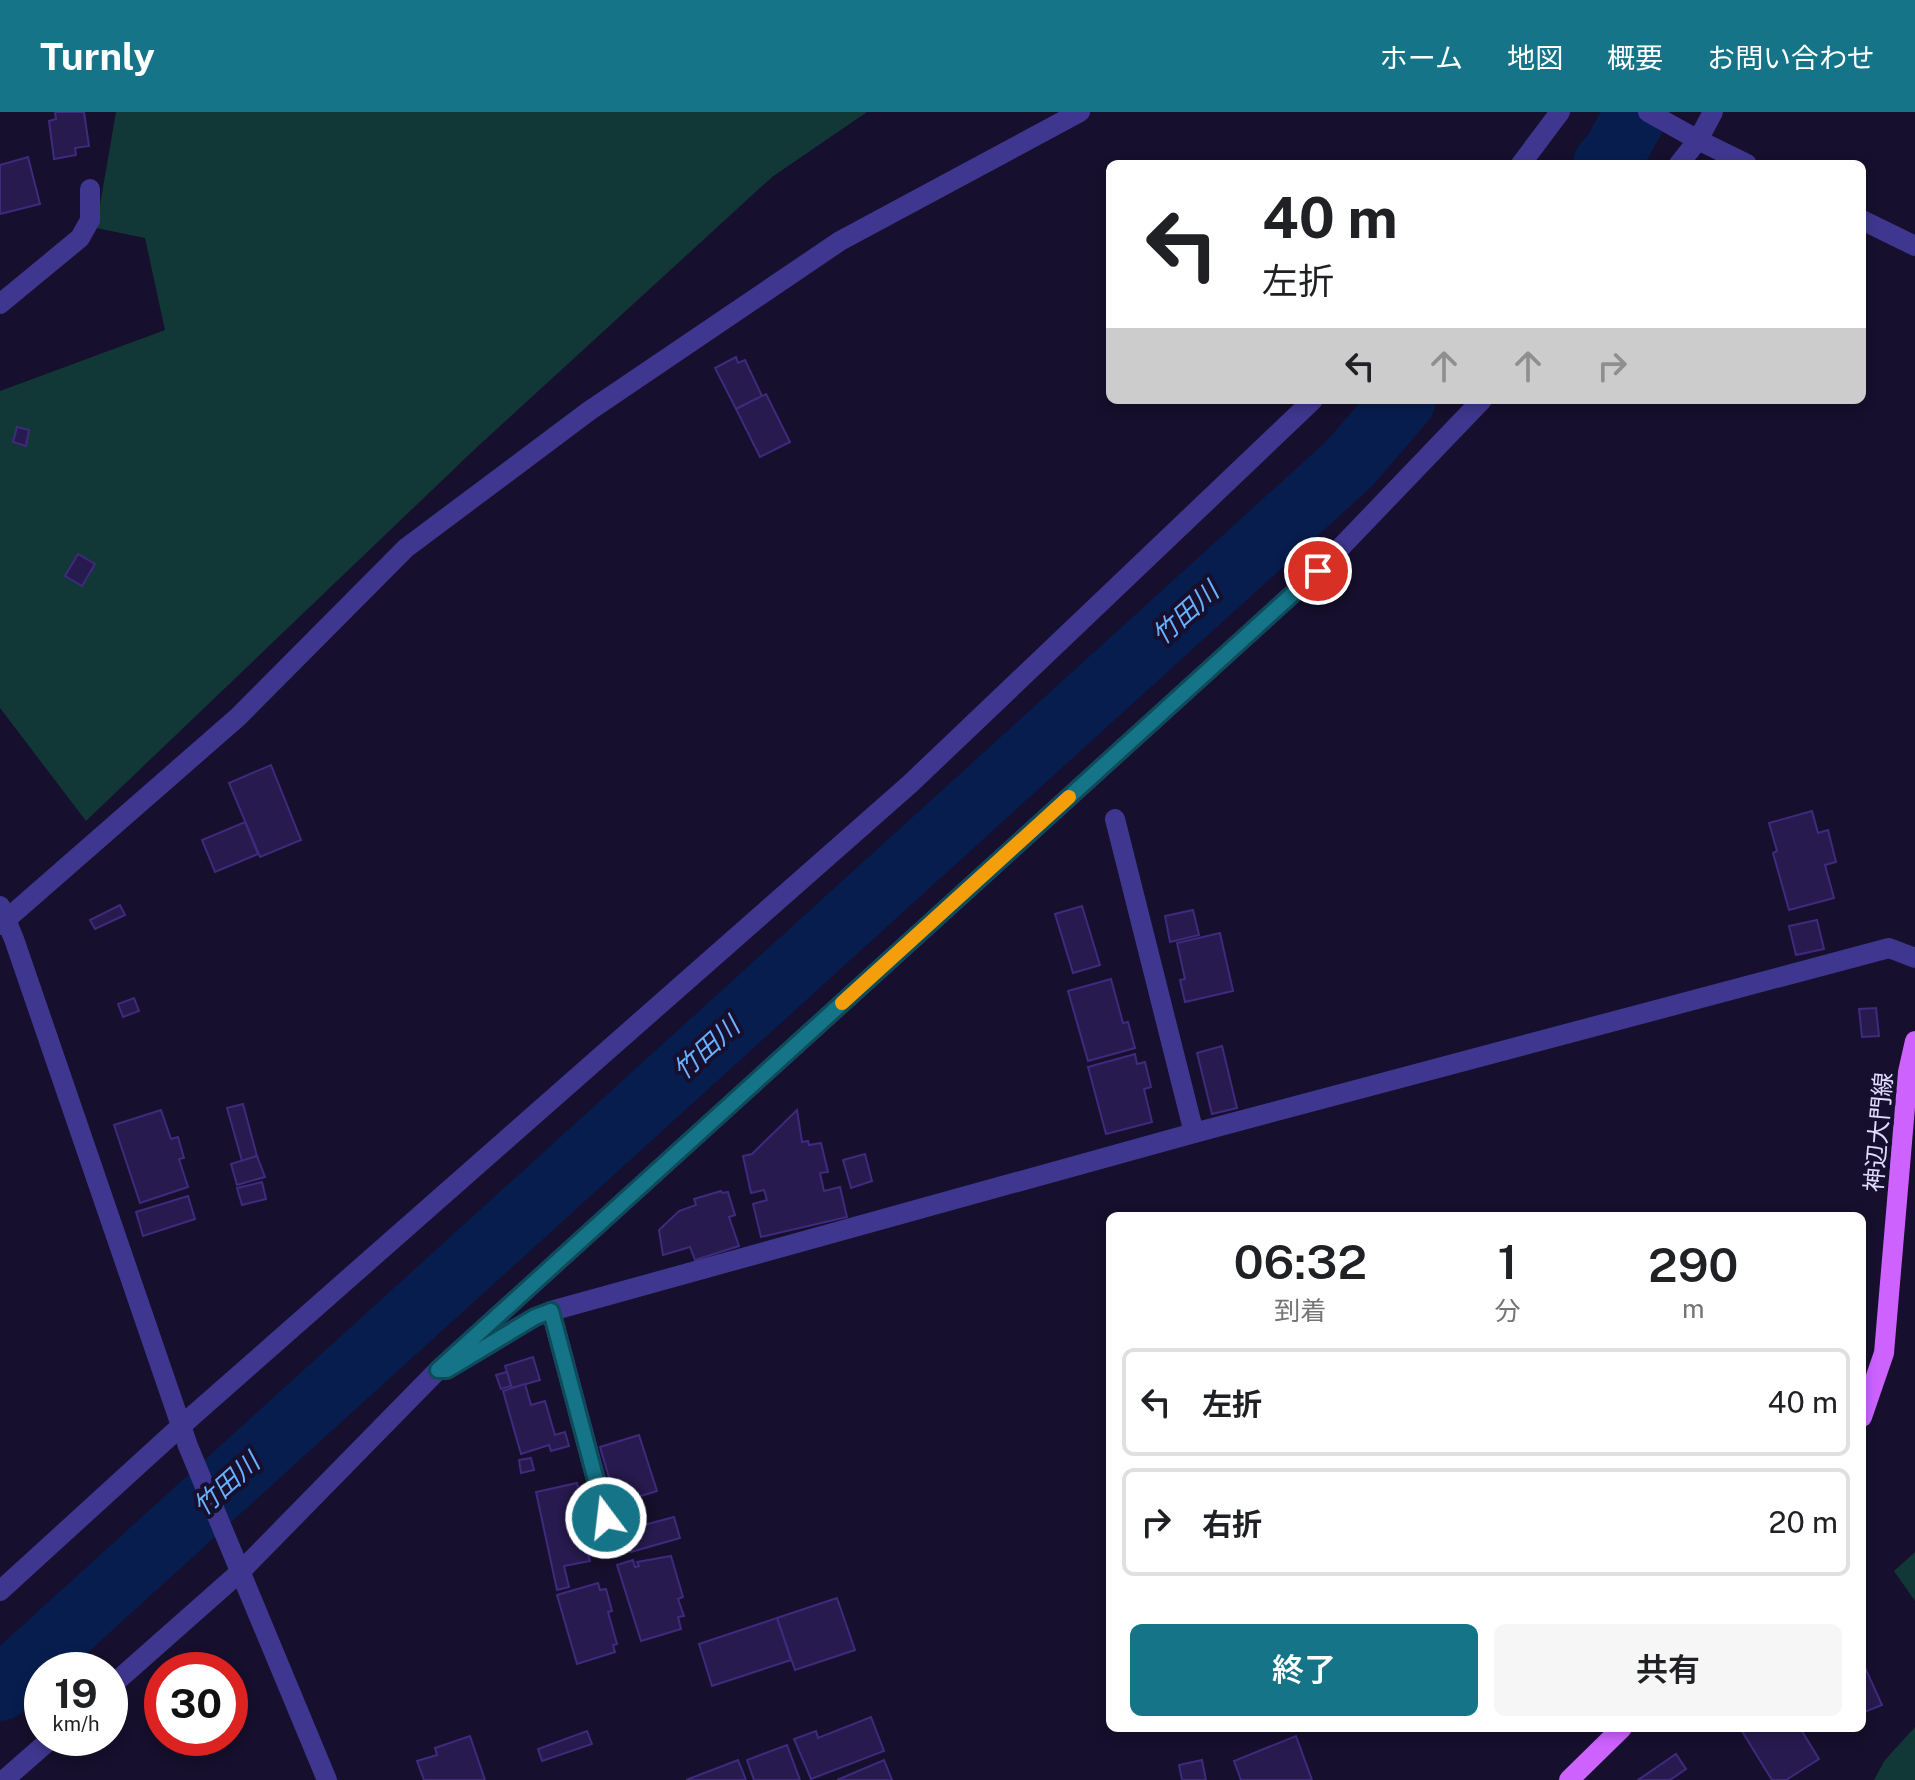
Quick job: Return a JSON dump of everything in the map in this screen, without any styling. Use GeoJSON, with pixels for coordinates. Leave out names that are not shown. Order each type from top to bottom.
{"type":"FeatureCollection","features":[{"type":"Feature","properties":{"kind":"main road","name":"神辺大門線"},"geometry":{"type":"LineString","coordinates":[[1866,1405],[1884,1353],[1908,1072],[1915,1041]]}},
{"type":"Feature","properties":{"kind":"main road"},"geometry":{"type":"LineString","coordinates":[[1569,1780],[1618,1732]]}},
{"type":"Feature","properties":{"kind":"street"},"geometry":{"type":"LineString","coordinates":[[327,1780],[188,1446],[2,917],[238,717],[406,548],[589,411],[840,241],[1080,112]]}},
{"type":"Feature","properties":{"kind":"street"},"geometry":{"type":"LineString","coordinates":[[1524,160],[1560,112]]}},
{"type":"Feature","properties":{"kind":"street"},"geometry":{"type":"LineString","coordinates":[[1648,112],[1739,160]]}},
{"type":"Feature","properties":{"kind":"street"},"geometry":{"type":"LineString","coordinates":[[1681,160],[1692,136],[1713,112]]}},
{"type":"Feature","properties":{"kind":"street"},"geometry":{"type":"LineString","coordinates":[[0,304],[80,238],[90,220],[90,189]]}},
{"type":"Feature","properties":{"kind":"street"},"geometry":{"type":"LineString","coordinates":[[1866,222],[1915,246]]}},
{"type":"Feature","properties":{"kind":"street"},"geometry":{"type":"LineString","coordinates":[[0,1591],[181,1426],[910,784],[1309,404]]}},
{"type":"Feature","properties":{"kind":"street"},"geometry":{"type":"LineString","coordinates":[[128,1669],[438,1370],[1318,571],[1478,404]]}},
{"type":"Feature","properties":{"kind":"street"},"geometry":{"type":"LineString","coordinates":[[1115,819],[1194,1133]]}},
{"type":"Feature","properties":{"kind":"street"},"geometry":{"type":"LineString","coordinates":[[438,1370],[447,1370],[535,1317],[551,1311],[1194,1133],[1889,948],[1915,958]]}},
{"type":"Feature","properties":{"kind":"street"},"geometry":{"type":"LineString","coordinates":[[551,1311],[614,1547]]}},
{"type":"Feature","properties":{"kind":"street"},"geometry":{"type":"LineString","coordinates":[[4,1780],[31,1756]]}},
{"type":"Feature","properties":{"kind":"green space"},"geometry":{"type":"Polygon","coordinates":[[[116,112],[867,112],[772,177],[475,449],[86,821],[0,708],[0,391],[165,330],[145,238],[96,228],[116,112]]]}},
{"type":"Feature","properties":{"kind":"green space"},"geometry":{"type":"Polygon","coordinates":[[[1915,1552],[1915,1601],[1894,1571],[1915,1552]]]}},
{"type":"Feature","properties":{"kind":"green space"},"geometry":{"type":"Polygon","coordinates":[[[1915,1727],[1915,1780],[1874,1780],[1885,1760],[1915,1727]]]}},
{"type":"Feature","properties":{"kind":"building"},"geometry":{"type":"Polygon","coordinates":[[[55,112],[84,112],[89,146],[75,148],[76,155],[54,159],[49,121],[56,119],[55,112]]]}},
{"type":"Feature","properties":{"kind":"building"},"geometry":{"type":"Polygon","coordinates":[[[28,157],[40,204],[0,214],[0,165],[28,157]]]}},
{"type":"Feature","properties":{"kind":"building"},"geometry":{"type":"Polygon","coordinates":[[[736,357],[738,363],[745,360],[762,396],[736,409],[715,368],[736,357]]]}},
{"type":"Feature","properties":{"kind":"building"},"geometry":{"type":"Polygon","coordinates":[[[766,394],[790,442],[760,457],[736,409],[766,394]]]}},
{"type":"Feature","properties":{"kind":"building"},"geometry":{"type":"Polygon","coordinates":[[[17,427],[29,430],[26,446],[13,442],[17,427]]]}},
{"type":"Feature","properties":{"kind":"building"},"geometry":{"type":"Polygon","coordinates":[[[78,554],[95,564],[82,586],[65,576],[78,554]]]}},
{"type":"Feature","properties":{"kind":"building"},"geometry":{"type":"Polygon","coordinates":[[[271,765],[301,840],[260,857],[229,783],[271,765]]]}},
{"type":"Feature","properties":{"kind":"building"},"geometry":{"type":"Polygon","coordinates":[[[1812,811],[1818,833],[1828,830],[1836,862],[1825,865],[1834,898],[1789,910],[1773,853],[1777,851],[1769,823],[1812,811]]]}},
{"type":"Feature","properties":{"kind":"building"},"geometry":{"type":"Polygon","coordinates":[[[245,822],[258,854],[215,872],[202,840],[245,822]]]}},
{"type":"Feature","properties":{"kind":"building"},"geometry":{"type":"Polygon","coordinates":[[[120,905],[125,915],[95,929],[90,920],[120,905]]]}},
{"type":"Feature","properties":{"kind":"building"},"geometry":{"type":"Polygon","coordinates":[[[1082,906],[1100,965],[1073,973],[1055,914],[1082,906]]]}},
{"type":"Feature","properties":{"kind":"building"},"geometry":{"type":"Polygon","coordinates":[[[1193,910],[1199,935],[1170,942],[1165,916],[1193,910]]]}},
{"type":"Feature","properties":{"kind":"building"},"geometry":{"type":"Polygon","coordinates":[[[1817,920],[1824,949],[1796,955],[1789,926],[1817,920]]]}},
{"type":"Feature","properties":{"kind":"building"},"geometry":{"type":"Polygon","coordinates":[[[1220,933],[1233,991],[1185,1002],[1180,980],[1185,979],[1177,943],[1220,933]]]}},
{"type":"Feature","properties":{"kind":"building"},"geometry":{"type":"Polygon","coordinates":[[[1111,979],[1123,1023],[1128,1022],[1135,1048],[1088,1061],[1068,991],[1111,979]]]}},
{"type":"Feature","properties":{"kind":"building"},"geometry":{"type":"Polygon","coordinates":[[[134,998],[139,1011],[123,1017],[118,1004],[134,998]]]}},
{"type":"Feature","properties":{"kind":"building"},"geometry":{"type":"Polygon","coordinates":[[[1876,1008],[1879,1036],[1862,1037],[1859,1009],[1876,1008]]]}},
{"type":"Feature","properties":{"kind":"building"},"geometry":{"type":"Polygon","coordinates":[[[1222,1046],[1237,1108],[1212,1114],[1197,1053],[1222,1046]]]}},
{"type":"Feature","properties":{"kind":"building"},"geometry":{"type":"Polygon","coordinates":[[[1135,1054],[1137,1064],[1145,1062],[1151,1087],[1144,1089],[1152,1122],[1106,1134],[1088,1067],[1135,1054]]]}},
{"type":"Feature","properties":{"kind":"building"},"geometry":{"type":"Polygon","coordinates":[[[243,1104],[257,1156],[242,1161],[227,1108],[243,1104]]]}},
{"type":"Feature","properties":{"kind":"building"},"geometry":{"type":"Polygon","coordinates":[[[161,1110],[171,1139],[178,1137],[184,1158],[179,1159],[188,1187],[140,1203],[114,1125],[161,1110]]]}},
{"type":"Feature","properties":{"kind":"building"},"geometry":{"type":"Polygon","coordinates":[[[797,1110],[802,1142],[808,1141],[809,1145],[821,1143],[828,1172],[820,1173],[824,1191],[840,1187],[847,1217],[761,1237],[753,1204],[767,1200],[764,1190],[751,1193],[743,1156],[752,1154],[797,1110]]]}},
{"type":"Feature","properties":{"kind":"building"},"geometry":{"type":"Polygon","coordinates":[[[865,1154],[872,1181],[851,1188],[843,1160],[865,1154]]]}},
{"type":"Feature","properties":{"kind":"building"},"geometry":{"type":"Polygon","coordinates":[[[257,1156],[265,1177],[237,1185],[231,1164],[257,1156]]]}},
{"type":"Feature","properties":{"kind":"building"},"geometry":{"type":"Polygon","coordinates":[[[262,1182],[266,1199],[242,1205],[237,1188],[262,1182]]]}},
{"type":"Feature","properties":{"kind":"building"},"geometry":{"type":"Polygon","coordinates":[[[728,1192],[735,1215],[729,1217],[739,1246],[695,1260],[690,1247],[663,1255],[659,1230],[679,1211],[696,1205],[694,1199],[728,1192]]]}},
{"type":"Feature","properties":{"kind":"building"},"geometry":{"type":"Polygon","coordinates":[[[188,1196],[195,1219],[143,1236],[136,1212],[188,1196]]]}},
{"type":"Feature","properties":{"kind":"building"},"geometry":{"type":"Polygon","coordinates":[[[533,1357],[540,1380],[512,1388],[505,1366],[533,1357]]]}},
{"type":"Feature","properties":{"kind":"building"},"geometry":{"type":"Polygon","coordinates":[[[507,1372],[511,1386],[501,1389],[496,1375],[507,1372]]]}},
{"type":"Feature","properties":{"kind":"building"},"geometry":{"type":"Polygon","coordinates":[[[525,1384],[531,1405],[545,1401],[555,1435],[565,1432],[569,1446],[551,1451],[549,1445],[521,1454],[503,1391],[525,1384]]]}},
{"type":"Feature","properties":{"kind":"building"},"geometry":{"type":"Polygon","coordinates":[[[639,1435],[657,1491],[621,1502],[618,1490],[613,1491],[600,1447],[639,1435]]]}},
{"type":"Feature","properties":{"kind":"building"},"geometry":{"type":"Polygon","coordinates":[[[531,1458],[534,1470],[521,1473],[519,1460],[531,1458]]]}},
{"type":"Feature","properties":{"kind":"building"},"geometry":{"type":"Polygon","coordinates":[[[577,1483],[591,1545],[586,1546],[590,1561],[564,1566],[569,1587],[557,1590],[536,1492],[577,1483]]]}},
{"type":"Feature","properties":{"kind":"building"},"geometry":{"type":"Polygon","coordinates":[[[674,1517],[680,1538],[631,1552],[625,1530],[674,1517]]]}},
{"type":"Feature","properties":{"kind":"building"},"geometry":{"type":"Polygon","coordinates":[[[671,1556],[683,1597],[678,1599],[684,1616],[678,1617],[681,1629],[641,1641],[617,1565],[633,1560],[635,1567],[639,1566],[637,1562],[671,1556]]]}},
{"type":"Feature","properties":{"kind":"building"},"geometry":{"type":"Polygon","coordinates":[[[598,1583],[600,1590],[606,1589],[612,1611],[608,1612],[617,1644],[613,1645],[615,1652],[577,1664],[557,1595],[598,1583]]]}},
{"type":"Feature","properties":{"kind":"building"},"geometry":{"type":"Polygon","coordinates":[[[837,1598],[855,1650],[795,1670],[777,1618],[837,1598]]]}},
{"type":"Feature","properties":{"kind":"building"},"geometry":{"type":"Polygon","coordinates":[[[777,1618],[791,1660],[712,1686],[699,1644],[777,1618]]]}},
{"type":"Feature","properties":{"kind":"building"},"geometry":{"type":"Polygon","coordinates":[[[1866,1670],[1882,1705],[1866,1711],[1866,1670]]]}},
{"type":"Feature","properties":{"kind":"building"},"geometry":{"type":"Polygon","coordinates":[[[871,1717],[884,1751],[811,1779],[794,1739],[816,1731],[818,1738],[871,1717]]]}},
{"type":"Feature","properties":{"kind":"building"},"geometry":{"type":"Polygon","coordinates":[[[587,1731],[592,1744],[542,1761],[538,1749],[587,1731]]]}},
{"type":"Feature","properties":{"kind":"building"},"geometry":{"type":"Polygon","coordinates":[[[1742,1732],[1802,1732],[1819,1759],[1786,1780],[1772,1780],[1742,1732]]]}},
{"type":"Feature","properties":{"kind":"building"},"geometry":{"type":"Polygon","coordinates":[[[470,1736],[485,1780],[424,1780],[417,1761],[437,1755],[435,1748],[470,1736]]]}},
{"type":"Feature","properties":{"kind":"building"},"geometry":{"type":"Polygon","coordinates":[[[1296,1736],[1312,1780],[1241,1780],[1234,1761],[1296,1736]]]}},
{"type":"Feature","properties":{"kind":"building"},"geometry":{"type":"Polygon","coordinates":[[[787,1745],[800,1780],[754,1780],[747,1760],[787,1745]]]}},
{"type":"Feature","properties":{"kind":"building"},"geometry":{"type":"Polygon","coordinates":[[[1676,1754],[1686,1769],[1670,1780],[1638,1780],[1676,1754]]]}},
{"type":"Feature","properties":{"kind":"building"},"geometry":{"type":"Polygon","coordinates":[[[738,1760],[746,1780],[686,1780],[738,1760]]]}},
{"type":"Feature","properties":{"kind":"building"},"geometry":{"type":"Polygon","coordinates":[[[884,1760],[892,1780],[837,1780],[884,1760]]]}},
{"type":"Feature","properties":{"kind":"building"},"geometry":{"type":"Polygon","coordinates":[[[1202,1760],[1206,1780],[1182,1780],[1179,1765],[1202,1760]]]}},
{"type":"Feature","properties":{"kind":"waterway","name":"竹田川"},"geometry":{"type":"LineString","coordinates":[[1609,160],[1637,112]]}},
{"type":"Feature","properties":{"kind":"waterway","name":"竹田川"},"geometry":{"type":"LineString","coordinates":[[0,1689],[1350,463],[1401,404]]}},
{"type":"Feature","properties":{"kind":"slow traffic"},"geometry":{"type":"LineString","coordinates":[[842,1003],[1069,797]]}},
{"type":"Feature","properties":{"kind":"route"},"geometry":{"type":"LineString","coordinates":[[606,1518],[551,1311],[535,1317],[447,1370],[438,1370],[1318,571]]}}]}
